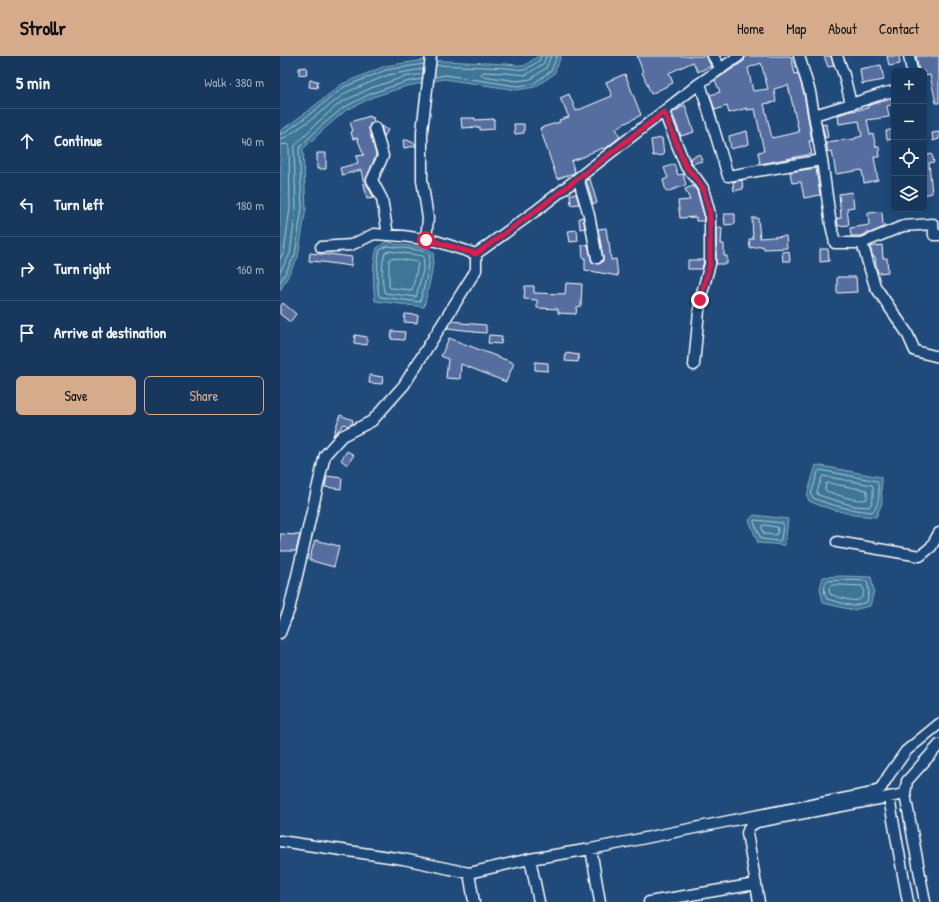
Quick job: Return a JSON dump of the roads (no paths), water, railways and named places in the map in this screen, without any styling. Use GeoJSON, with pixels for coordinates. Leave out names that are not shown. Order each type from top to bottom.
{"type":"FeatureCollection","features":[{"type":"Feature","properties":{"kind":"street"},"geometry":{"type":"LineString","coordinates":[[426,240],[428,218],[422,180],[422,131],[431,56]]}},
{"type":"Feature","properties":{"kind":"street"},"geometry":{"type":"LineString","coordinates":[[713,56],[721,69]]}},
{"type":"Feature","properties":{"kind":"street"},"geometry":{"type":"LineString","coordinates":[[476,254],[537,210],[700,83],[739,56]]}},
{"type":"Feature","properties":{"kind":"street"},"geometry":{"type":"LineString","coordinates":[[799,56],[810,92],[835,243],[862,243],[903,226],[933,224],[934,235],[939,235]]}},
{"type":"Feature","properties":{"kind":"street"},"geometry":{"type":"LineString","coordinates":[[837,56],[844,75],[851,104]]}},
{"type":"Feature","properties":{"kind":"street"},"geometry":{"type":"LineString","coordinates":[[909,56],[911,68]]}},
{"type":"Feature","properties":{"kind":"street"},"geometry":{"type":"LineString","coordinates":[[700,83],[728,176],[822,160]]}},
{"type":"Feature","properties":{"kind":"street"},"geometry":{"type":"LineString","coordinates":[[814,115],[891,92]]}},
{"type":"Feature","properties":{"kind":"street"},"geometry":{"type":"LineString","coordinates":[[664,112],[686,167],[703,188],[710,214],[710,264],[700,300],[694,365]]}},
{"type":"Feature","properties":{"kind":"street"},"geometry":{"type":"LineString","coordinates":[[374,128],[382,156],[372,180],[382,199],[388,235]]}},
{"type":"Feature","properties":{"kind":"street"},"geometry":{"type":"LineString","coordinates":[[578,178],[589,215],[597,258]]}},
{"type":"Feature","properties":{"kind":"street"},"geometry":{"type":"LineString","coordinates":[[321,247],[351,245],[374,234],[426,240],[476,254]]}},
{"type":"Feature","properties":{"kind":"street"},"geometry":{"type":"LineString","coordinates":[[862,243],[875,286],[907,333],[915,351],[939,357]]}},
{"type":"Feature","properties":{"kind":"street"},"geometry":{"type":"LineString","coordinates":[[280,633],[289,610],[324,455],[342,436],[372,421],[404,385],[476,270],[476,254]]}},
{"type":"Feature","properties":{"kind":"street"},"geometry":{"type":"LineString","coordinates":[[837,542],[920,556],[931,547],[939,534]]}},
{"type":"Feature","properties":{"kind":"street"},"geometry":{"type":"LineString","coordinates":[[280,840],[403,859],[469,873],[868,794],[881,788],[906,751],[939,724]]}},
{"type":"Feature","properties":{"kind":"street"},"geometry":{"type":"LineString","coordinates":[[925,902],[904,794],[907,781],[939,745]]}},
{"type":"Feature","properties":{"kind":"street"},"geometry":{"type":"LineString","coordinates":[[759,902],[747,833],[750,826],[757,822],[904,794]]}},
{"type":"Feature","properties":{"kind":"street"},"geometry":{"type":"LineString","coordinates":[[889,798],[908,902]]}},
{"type":"Feature","properties":{"kind":"street"},"geometry":{"type":"LineString","coordinates":[[591,849],[600,902]]}},
{"type":"Feature","properties":{"kind":"street"},"geometry":{"type":"LineString","coordinates":[[530,860],[539,902]]}},
{"type":"Feature","properties":{"kind":"street"},"geometry":{"type":"LineString","coordinates":[[469,873],[474,902]]}},
{"type":"Feature","properties":{"kind":"street"},"geometry":{"type":"LineString","coordinates":[[649,902],[756,884]]}},
{"type":"Feature","properties":{"kind":"water"},"geometry":{"type":"Polygon","coordinates":[[[538,56],[561,56],[554,74],[535,87],[517,90],[444,79],[407,86],[373,97],[345,111],[324,129],[303,149],[306,208],[298,257],[280,291],[280,131],[342,84],[385,66],[425,60],[524,66],[538,56]]]}},
{"type":"Feature","properties":{"kind":"water"},"geometry":{"type":"Polygon","coordinates":[[[387,241],[395,244],[427,248],[434,253],[432,272],[424,307],[375,301],[373,274],[375,254],[377,248],[387,241]]]}},
{"type":"Feature","properties":{"kind":"water"},"geometry":{"type":"Polygon","coordinates":[[[816,465],[881,477],[882,503],[876,517],[853,515],[809,501],[807,495],[816,465]]]}},
{"type":"Feature","properties":{"kind":"water"},"geometry":{"type":"Polygon","coordinates":[[[754,515],[788,519],[785,545],[758,543],[749,520],[754,515]]]}},
{"type":"Feature","properties":{"kind":"water"},"geometry":{"type":"Polygon","coordinates":[[[823,577],[871,577],[874,591],[870,606],[853,610],[823,603],[820,588],[823,577]]]}}]}
